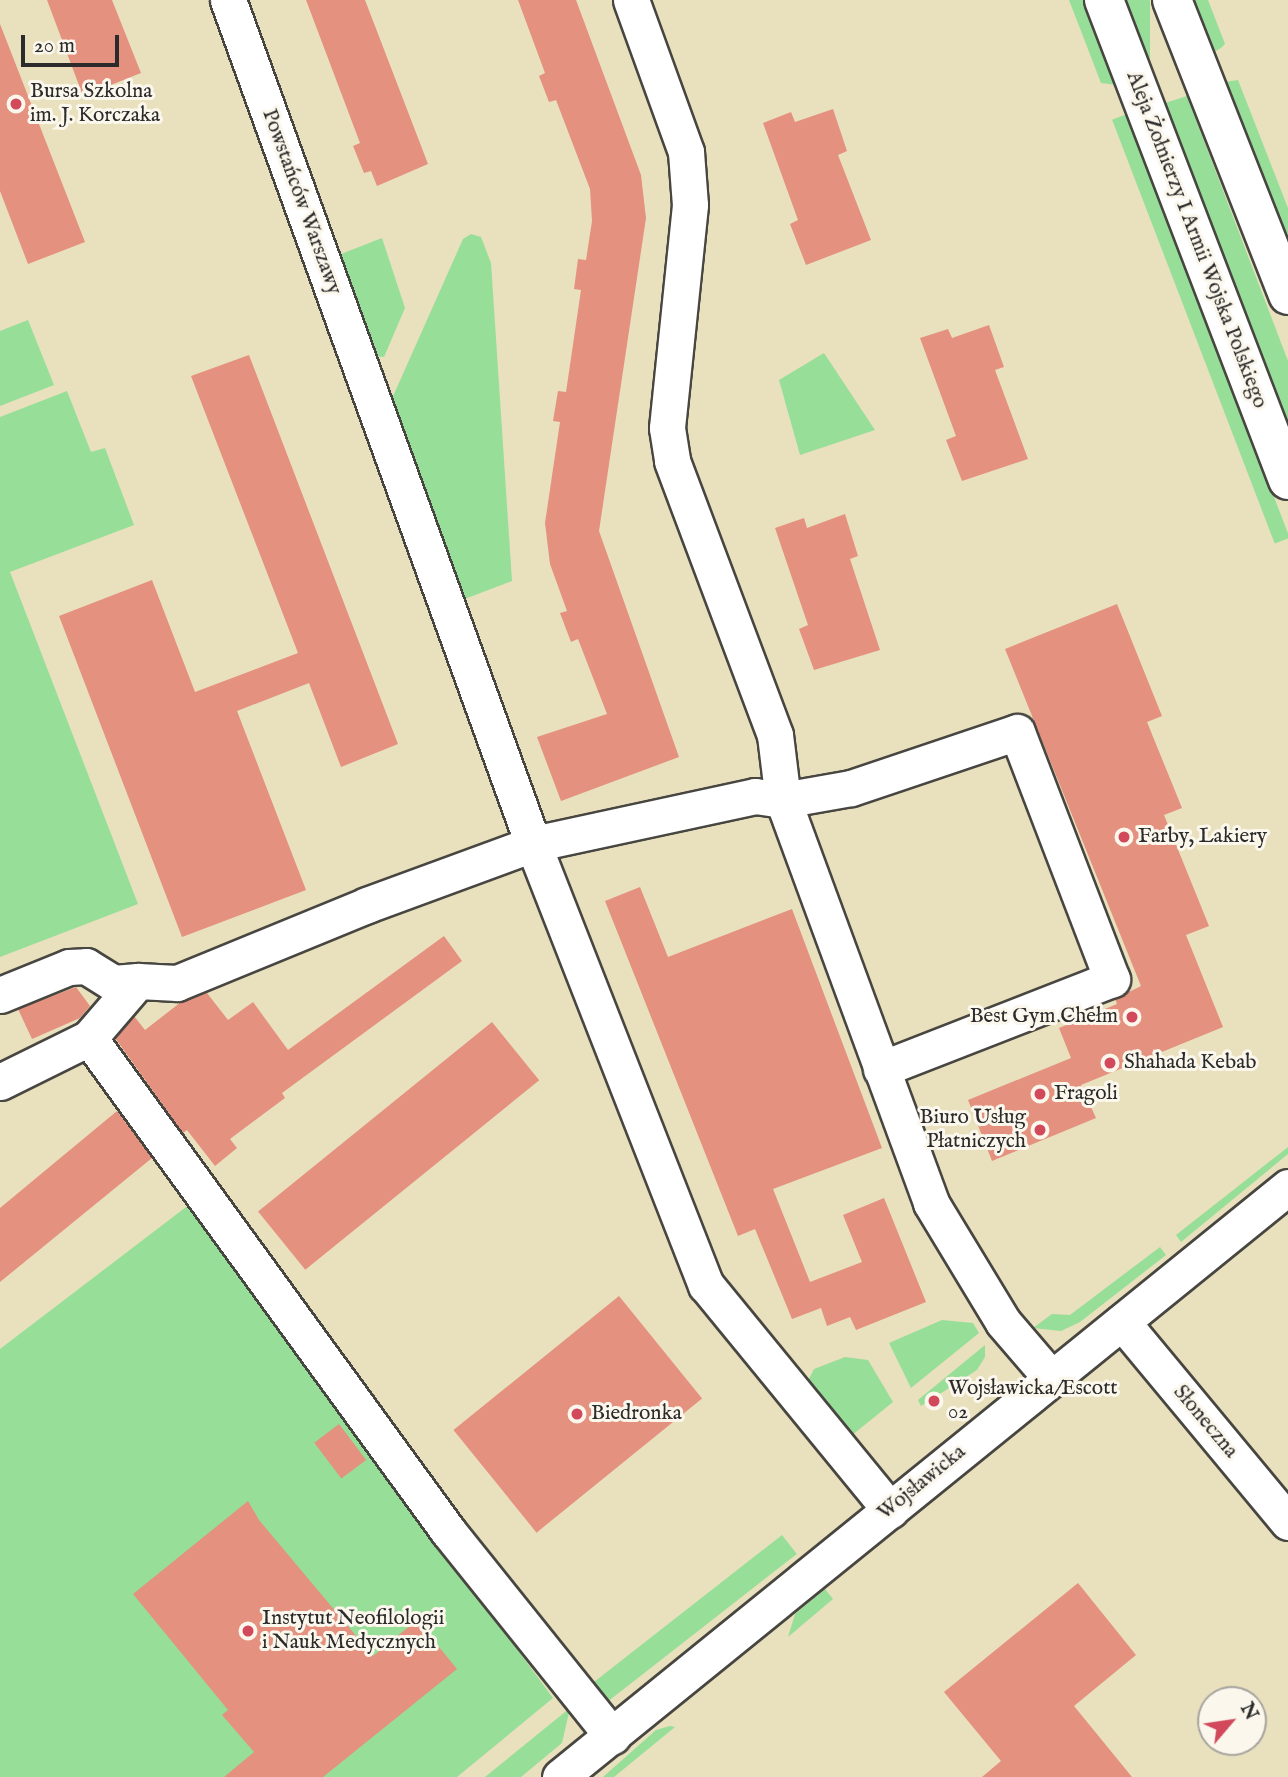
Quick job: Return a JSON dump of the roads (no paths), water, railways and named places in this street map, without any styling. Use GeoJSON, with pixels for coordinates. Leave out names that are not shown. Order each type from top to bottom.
{"type":"FeatureCollection","features":[{"type":"Feature","properties":{"kind":"main road","name":"Aleja Żołnierzy I Armii Wojska Polskiego"},"geometry":{"type":"LineString","coordinates":[[1104,0],[1288,480]]}},
{"type":"Feature","properties":{"kind":"main road"},"geometry":{"type":"LineString","coordinates":[[1172,0],[1288,295]]}},
{"type":"Feature","properties":{"kind":"street","name":"Powstańców Warszawy"},"geometry":{"type":"LineString","coordinates":[[228,0],[533,844],[706,1285],[890,1510]]}},
{"type":"Feature","properties":{"kind":"street"},"geometry":{"type":"LineString","coordinates":[[631,0],[687,165],[690,205],[686,267],[667,428],[672,461],[775,735],[783,800],[931,1203],[1003,1322],[1051,1378]]}},
{"type":"Feature","properties":{"kind":"street"},"geometry":{"type":"LineString","coordinates":[[0,995],[69,967],[86,966],[113,983],[177,983],[368,905],[533,844],[755,796],[783,800],[869,784],[1017,732],[1112,979],[881,1069]]}},
{"type":"Feature","properties":{"kind":"street"},"geometry":{"type":"LineString","coordinates":[[0,1082],[89,1038],[138,981]]}},
{"type":"Feature","properties":{"kind":"street"},"geometry":{"type":"LineString","coordinates":[[89,1038],[447,1531],[612,1735]]}},
{"type":"Feature","properties":{"kind":"street","name":"Wojsławicka"},"geometry":{"type":"LineString","coordinates":[[560,1777],[1286,1187]]}},
{"type":"Feature","properties":{"kind":"street","name":"Słoneczna"},"geometry":{"type":"LineString","coordinates":[[1122,1322],[1288,1521]]}},
{"type":"Feature","properties":{"kind":"place","name":"Bursa Szkolna im. J. Korczaka"},"geometry":{"type":"Point","coordinates":[16,104]}},
{"type":"Feature","properties":{"kind":"place","name":"Farby, Lakiery"},"geometry":{"type":"Point","coordinates":[1124,837]}},
{"type":"Feature","properties":{"kind":"place","name":"Best Gym Chełm"},"geometry":{"type":"Point","coordinates":[1132,1017]}},
{"type":"Feature","properties":{"kind":"place","name":"Shahada Kebab"},"geometry":{"type":"Point","coordinates":[1110,1063]}},
{"type":"Feature","properties":{"kind":"place","name":"Fragoli"},"geometry":{"type":"Point","coordinates":[1040,1094]}},
{"type":"Feature","properties":{"kind":"place","name":"Biuro Usług Płatniczych"},"geometry":{"type":"Point","coordinates":[1040,1130]}},
{"type":"Feature","properties":{"kind":"place","name":"Wojsławicka/Escott 02"},"geometry":{"type":"Point","coordinates":[934,1401]}},
{"type":"Feature","properties":{"kind":"place","name":"Biedronka"},"geometry":{"type":"Point","coordinates":[577,1414]}},
{"type":"Feature","properties":{"kind":"place","name":"Instytut Neofilologii i Nauk Medycznych"},"geometry":{"type":"Point","coordinates":[248,1631]}}]}
